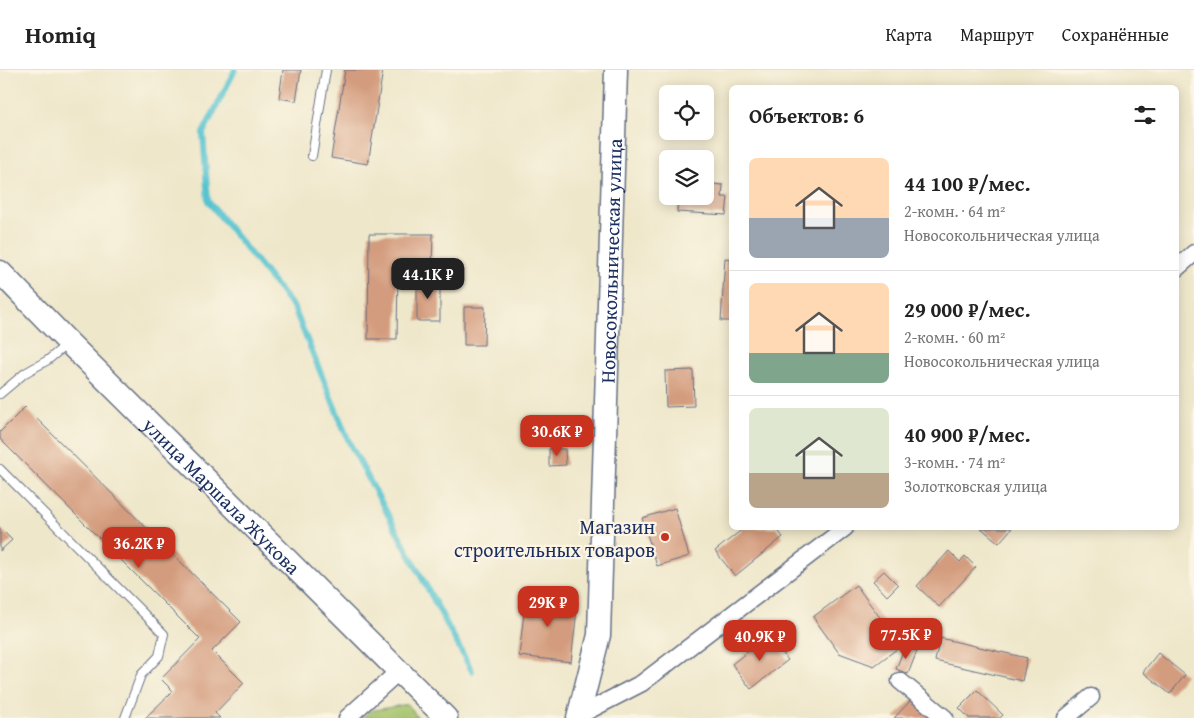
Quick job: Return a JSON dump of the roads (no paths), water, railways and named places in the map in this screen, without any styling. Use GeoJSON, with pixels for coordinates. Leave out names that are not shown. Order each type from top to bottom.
{"type":"FeatureCollection","features":[{"type":"Feature","properties":{"kind":"main road","name":"Новосокольническая улица"},"geometry":{"type":"LineString","coordinates":[[579,717],[599,635],[616,70]]}},
{"type":"Feature","properties":{"kind":"main road","name":"улица Маршала Жукова"},"geometry":{"type":"LineString","coordinates":[[0,272],[446,718]]}},
{"type":"Feature","properties":{"kind":"street"},"geometry":{"type":"LineString","coordinates":[[1179,266],[1194,253]]}},
{"type":"Feature","properties":{"kind":"street"},"geometry":{"type":"LineString","coordinates":[[579,717],[642,683],[842,530]]}},
{"type":"Feature","properties":{"kind":"street"},"geometry":{"type":"LineString","coordinates":[[347,718],[398,672]]}},
{"type":"Feature","properties":{"kind":"street"},"geometry":{"type":"LineString","coordinates":[[900,682],[945,718]]}},
{"type":"Feature","properties":{"kind":"street"},"geometry":{"type":"LineString","coordinates":[[1066,718],[1091,697]]}},
{"type":"Feature","properties":{"kind":"lane"},"geometry":{"type":"LineString","coordinates":[[312,156],[326,70]]}},
{"type":"Feature","properties":{"kind":"lane"},"geometry":{"type":"LineString","coordinates":[[0,394],[25,373],[48,360],[69,343]]}},
{"type":"Feature","properties":{"kind":"lane"},"geometry":{"type":"LineString","coordinates":[[0,469],[164,634],[159,656],[141,675],[125,718]]}},
{"type":"Feature","properties":{"kind":"waterway"},"geometry":{"type":"LineString","coordinates":[[235,70],[203,133],[208,201],[294,308],[350,444],[472,671]]}},
{"type":"Feature","properties":{"kind":"place","name":"Магазин строительных товаров"},"geometry":{"type":"Point","coordinates":[665,537]}}]}
